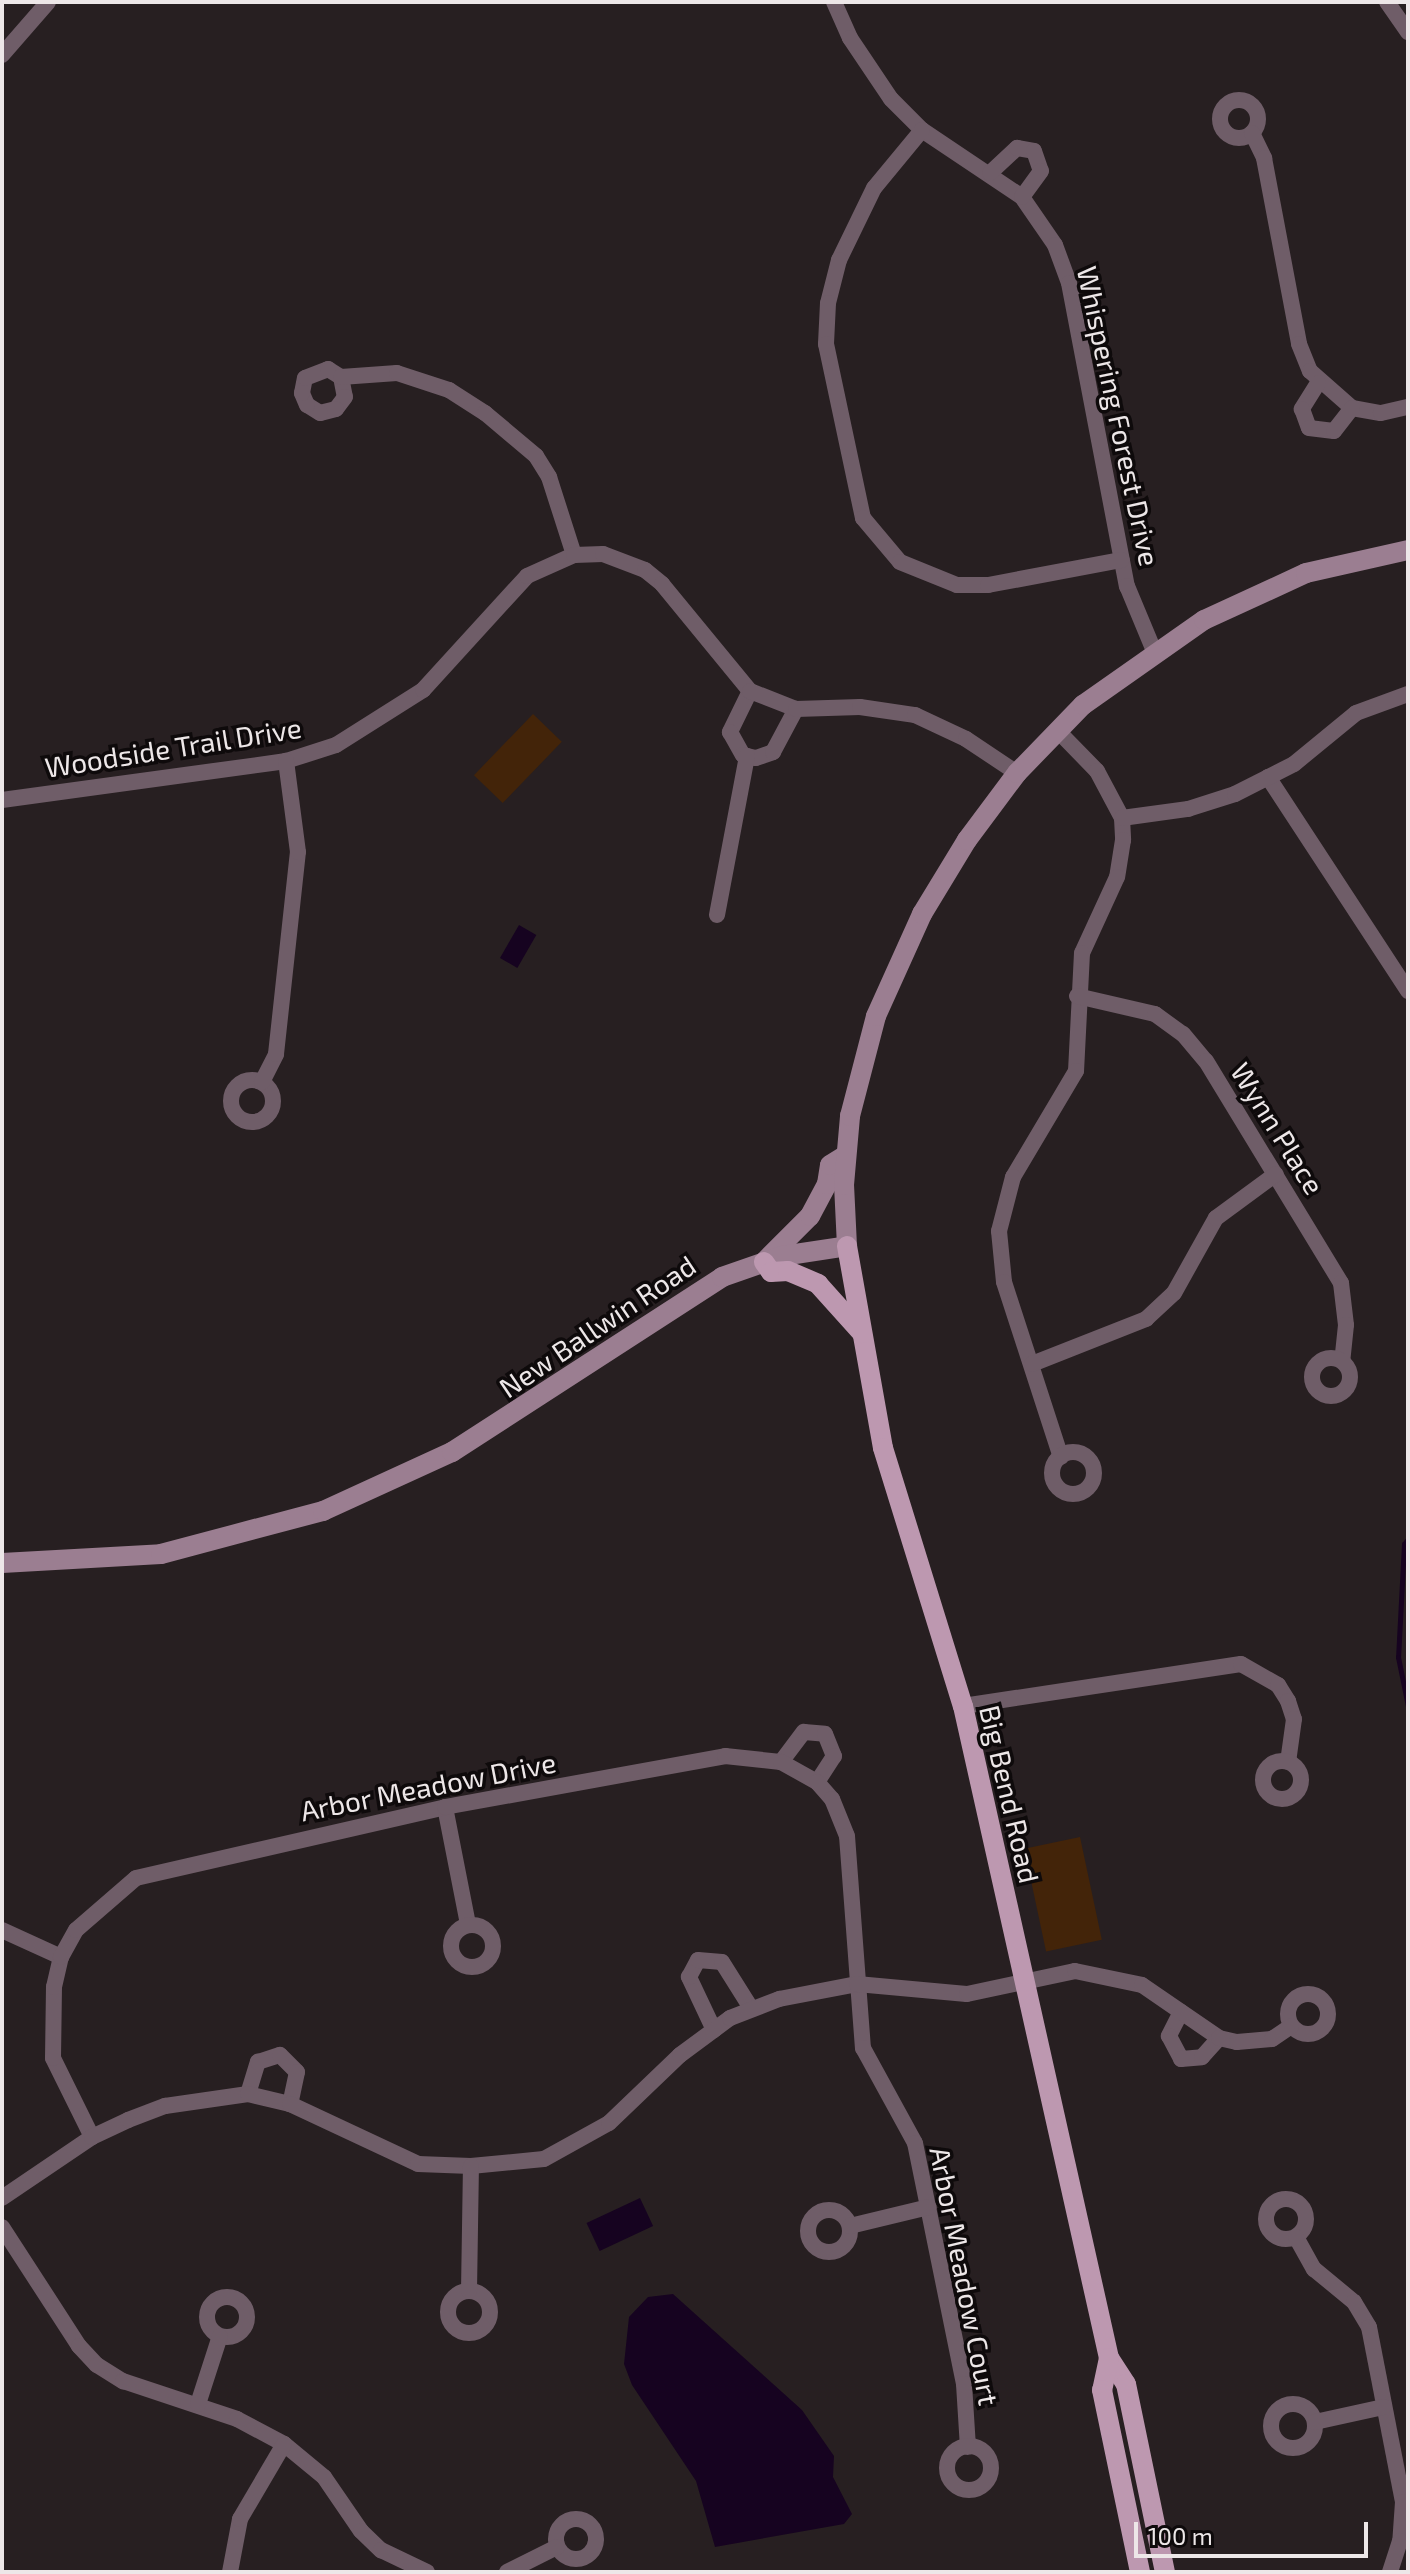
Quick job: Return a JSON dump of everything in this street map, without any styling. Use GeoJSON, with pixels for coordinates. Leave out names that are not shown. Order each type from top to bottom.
{"type":"FeatureCollection","features":[{"type":"Feature","properties":{"kind":"main road","name":"Big Bend Road"},"geometry":{"type":"LineString","coordinates":[[847,1246],[883,1448],[963,1706],[1109,2358],[1126,2384],[1165,2572]]}},
{"type":"Feature","properties":{"kind":"main road"},"geometry":{"type":"LineString","coordinates":[[764,1262],[771,1272],[788,1271],[818,1284],[862,1334]]}},
{"type":"Feature","properties":{"kind":"main road","name":"Big Bend Road"},"geometry":{"type":"LineString","coordinates":[[1109,2358],[1102,2390],[1140,2572]]}},
{"type":"Feature","properties":{"kind":"street"},"geometry":{"type":"LineString","coordinates":[[2,55],[48,2]]}},
{"type":"Feature","properties":{"kind":"street","name":"Whispering Forest Drive"},"geometry":{"type":"LineString","coordinates":[[834,2],[876,78],[922,130],[1022,197],[1055,245],[1069,283],[1122,560],[1154,651]]}},
{"type":"Feature","properties":{"kind":"street"},"geometry":{"type":"LineString","coordinates":[[1387,2],[1408,32]]}},
{"type":"Feature","properties":{"kind":"street"},"geometry":{"type":"LineString","coordinates":[[922,130],[874,188],[839,260],[828,303],[826,344],[863,518],[900,562],[957,585],[988,585],[1122,560]]}},
{"type":"Feature","properties":{"kind":"street"},"geometry":{"type":"LineString","coordinates":[[1252,133],[1264,158],[1299,344],[1323,387],[1352,408],[1381,413],[1408,407]]}},
{"type":"Feature","properties":{"kind":"street"},"geometry":{"type":"LineString","coordinates":[[990,173],[1017,148],[1034,151],[1041,171],[1022,197]]}},
{"type":"Feature","properties":{"kind":"street"},"geometry":{"type":"LineString","coordinates":[[341,377],[397,373],[449,390],[485,413],[536,456],[549,477],[574,555]]}},
{"type":"Feature","properties":{"kind":"street"},"geometry":{"type":"LineString","coordinates":[[1323,387],[1302,409],[1309,428],[1334,431],[1352,408]]}},
{"type":"Feature","properties":{"kind":"street"},"geometry":{"type":"LineString","coordinates":[[847,1246],[846,1155],[857,1082],[891,979],[947,870],[1017,773],[1057,730],[1154,651],[1279,582],[1408,550]]}},
{"type":"Feature","properties":{"kind":"street","name":"Woodside Trail Drive"},"geometry":{"type":"LineString","coordinates":[[2,800],[286,761],[336,745],[392,714],[434,679],[516,585],[544,566],[574,555],[603,554],[645,570],[750,691],[796,709],[860,707],[915,715],[966,739],[1017,773]]}},
{"type":"Feature","properties":{"kind":"street"},"geometry":{"type":"LineString","coordinates":[[750,691],[730,732],[736,749],[747,756],[773,752],[796,709]]}},
{"type":"Feature","properties":{"kind":"street"},"geometry":{"type":"LineString","coordinates":[[1122,818],[1208,804],[1294,764],[1356,713],[1408,694]]}},
{"type":"Feature","properties":{"kind":"street"},"geometry":{"type":"LineString","coordinates":[[1057,730],[1097,771],[1122,818],[1117,877],[1082,953],[1077,996],[1076,1071],[1013,1177],[999,1231],[1004,1282],[1061,1457]]}},
{"type":"Feature","properties":{"kind":"street"},"geometry":{"type":"LineString","coordinates":[[717,915],[747,756]]}},
{"type":"Feature","properties":{"kind":"street"},"geometry":{"type":"LineString","coordinates":[[262,1082],[276,1054],[298,852],[286,761]]}},
{"type":"Feature","properties":{"kind":"street"},"geometry":{"type":"LineString","coordinates":[[1268,777],[1408,991]]}},
{"type":"Feature","properties":{"kind":"street","name":"Wynn Place"},"geometry":{"type":"LineString","coordinates":[[1077,996],[1132,1006],[1177,1028],[1206,1061],[1341,1283],[1346,1325],[1342,1361]]}},
{"type":"Feature","properties":{"kind":"street"},"geometry":{"type":"LineString","coordinates":[[764,1262],[810,1216],[827,1184],[830,1165],[846,1155]]}},
{"type":"Feature","properties":{"kind":"street"},"geometry":{"type":"LineString","coordinates":[[1032,1364],[1146,1319],[1174,1293],[1216,1218],[1276,1174]]}},
{"type":"Feature","properties":{"kind":"street","name":"New Ballwin Road"},"geometry":{"type":"LineString","coordinates":[[2,1563],[161,1554],[323,1511],[389,1485],[509,1418],[675,1303],[722,1277],[764,1262],[847,1246]]}},
{"type":"Feature","properties":{"kind":"street"},"geometry":{"type":"LineString","coordinates":[[963,1706],[1241,1664],[1278,1685],[1288,1701],[1294,1719],[1288,1762]]}},
{"type":"Feature","properties":{"kind":"street"},"geometry":{"type":"LineString","coordinates":[[781,1762],[804,1732],[825,1734],[834,1756],[817,1782]]}},
{"type":"Feature","properties":{"kind":"street","name":"Arbor Meadow Drive"},"geometry":{"type":"LineString","coordinates":[[92,2137],[53,2058],[54,1987],[61,1957],[92,1912],[136,1878],[445,1807],[725,1756],[781,1762],[817,1782],[840,1816],[852,1855],[857,1984]]}},
{"type":"Feature","properties":{"kind":"street"},"geometry":{"type":"LineString","coordinates":[[445,1807],[468,1924]]}},
{"type":"Feature","properties":{"kind":"street"},"geometry":{"type":"LineString","coordinates":[[2,1930],[61,1957]]}},
{"type":"Feature","properties":{"kind":"street"},"geometry":{"type":"LineString","coordinates":[[714,2030],[689,1977],[698,1960],[722,1962],[751,2008]]}},
{"type":"Feature","properties":{"kind":"street"},"geometry":{"type":"LineString","coordinates":[[2,2198],[92,2137],[165,2106],[248,2094],[290,2104],[418,2164],[471,2166],[544,2159],[574,2146],[609,2123],[714,2030],[751,2008],[857,1984],[967,1994],[1075,1971],[1121,1977],[1219,2038],[1256,2043],[1291,2026]]}},
{"type":"Feature","properties":{"kind":"street","name":"Arbor Meadow Court"},"geometry":{"type":"LineString","coordinates":[[857,1984],[863,2048],[906,2122],[929,2207],[964,2384],[968,2447]]}},
{"type":"Feature","properties":{"kind":"street"},"geometry":{"type":"LineString","coordinates":[[1181,2012],[1169,2036],[1181,2059],[1202,2057],[1219,2038]]}},
{"type":"Feature","properties":{"kind":"street"},"geometry":{"type":"LineString","coordinates":[[248,2094],[258,2062],[280,2055],[297,2072],[290,2104]]}},
{"type":"Feature","properties":{"kind":"street"},"geometry":{"type":"LineString","coordinates":[[469,2291],[471,2166]]}},
{"type":"Feature","properties":{"kind":"street"},"geometry":{"type":"LineString","coordinates":[[850,2226],[929,2207]]}},
{"type":"Feature","properties":{"kind":"street"},"geometry":{"type":"LineString","coordinates":[[2,2227],[79,2346],[97,2365],[123,2381],[198,2404],[284,2444],[324,2477],[361,2531],[381,2550],[427,2572]]}},
{"type":"Feature","properties":{"kind":"street"},"geometry":{"type":"LineString","coordinates":[[1296,2237],[1314,2269],[1364,2314],[1403,2502],[1400,2541],[1390,2572]]}},
{"type":"Feature","properties":{"kind":"street"},"geometry":{"type":"LineString","coordinates":[[198,2404],[220,2336]]}},
{"type":"Feature","properties":{"kind":"street"},"geometry":{"type":"LineString","coordinates":[[1315,2422],[1383,2407]]}},
{"type":"Feature","properties":{"kind":"street"},"geometry":{"type":"LineString","coordinates":[[230,2572],[240,2519],[284,2444]]}},
{"type":"Feature","properties":{"kind":"street"},"geometry":{"type":"LineString","coordinates":[[507,2572],[557,2547]]}},
{"type":"Feature","properties":{"kind":"shaded area"},"geometry":{"type":"Polygon","coordinates":[[[533,714],[562,742],[503,803],[474,775],[533,714]]]}},
{"type":"Feature","properties":{"kind":"shaded area"},"geometry":{"type":"Polygon","coordinates":[[[519,925],[536,935],[517,968],[500,958],[519,925]]]}},
{"type":"Feature","properties":{"kind":"shaded area"},"geometry":{"type":"Polygon","coordinates":[[[1080,1837],[1102,1940],[1046,1952],[1024,1849],[1080,1837]]]}},
{"type":"Feature","properties":{"kind":"shaded area"},"geometry":{"type":"Polygon","coordinates":[[[640,2198],[653,2226],[600,2251],[587,2223],[640,2198]]]}},
{"type":"Feature","properties":{"kind":"shaded area"},"geometry":{"type":"Polygon","coordinates":[[[673,2294],[802,2410],[834,2456],[833,2477],[852,2514],[844,2524],[715,2547],[696,2481],[632,2385],[624,2364],[629,2317],[648,2297],[673,2294]]]}},
{"type":"Feature","properties":{"kind":"waterway"},"geometry":{"type":"LineString","coordinates":[[1408,1539],[1404,1544],[1398,1657],[1408,1706]]}}]}
